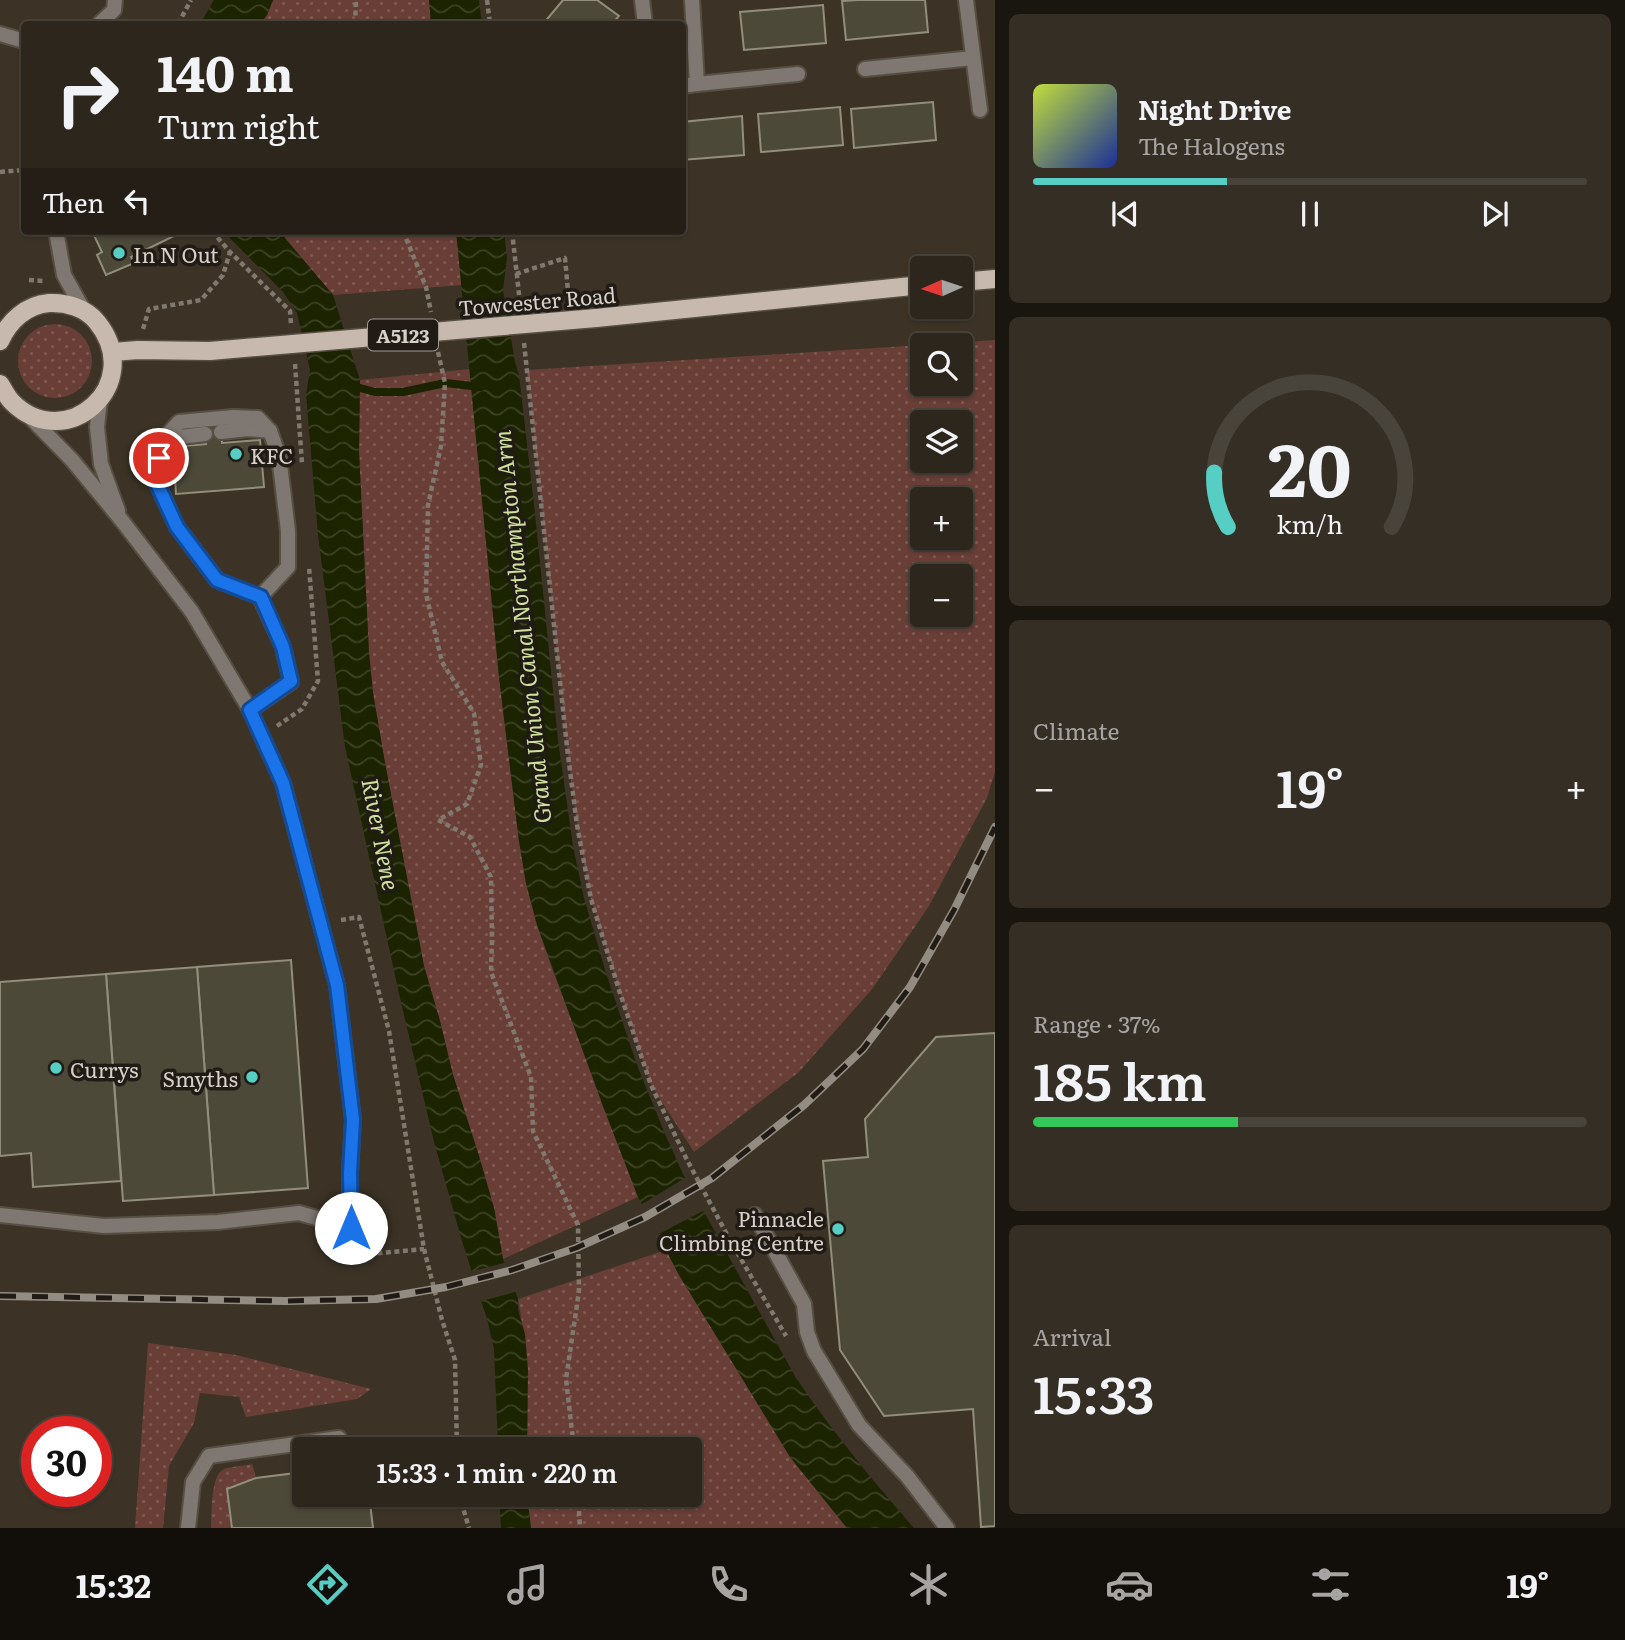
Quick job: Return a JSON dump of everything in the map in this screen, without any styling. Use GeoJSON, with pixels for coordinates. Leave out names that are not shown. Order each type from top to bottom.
{"type":"FeatureCollection","features":[{"type":"Feature","properties":{"kind":"main road"},"geometry":{"type":"LineString","coordinates":[[973,281],[995,279]]}},
{"type":"Feature","properties":{"kind":"main road","name":"Towcester Road"},"geometry":{"type":"LineString","coordinates":[[113,352],[210,351],[596,318],[910,287]]}},
{"type":"Feature","properties":{"kind":"main road"},"geometry":{"type":"LineString","coordinates":[[0,340],[16,317],[41,304],[52,303],[69,305],[95,319],[108,336],[113,352],[113,369],[108,387],[100,400],[77,417],[49,421],[27,414],[11,401],[2,389]]}},
{"type":"Feature","properties":{"kind":"street"},"geometry":{"type":"LineString","coordinates":[[102,21],[114,10],[115,0]]}},
{"type":"Feature","properties":{"kind":"street"},"geometry":{"type":"LineString","coordinates":[[642,0],[645,21]]}},
{"type":"Feature","properties":{"kind":"street"},"geometry":{"type":"LineString","coordinates":[[692,0],[690,85],[798,74]]}},
{"type":"Feature","properties":{"kind":"street"},"geometry":{"type":"LineString","coordinates":[[966,0],[980,110]]}},
{"type":"Feature","properties":{"kind":"street"},"geometry":{"type":"LineString","coordinates":[[0,34],[21,40]]}},
{"type":"Feature","properties":{"kind":"street"},"geometry":{"type":"LineString","coordinates":[[865,69],[973,58]]}},
{"type":"Feature","properties":{"kind":"street"},"geometry":{"type":"LineString","coordinates":[[56,235],[64,275],[84,311]]}},
{"type":"Feature","properties":{"kind":"street"},"geometry":{"type":"LineString","coordinates":[[100,400],[97,427],[101,464],[123,522]]}},
{"type":"Feature","properties":{"kind":"street"},"geometry":{"type":"LineString","coordinates":[[27,414],[72,460],[192,612],[250,710],[283,783],[337,985],[353,1120],[350,1256]]}},
{"type":"Feature","properties":{"kind":"street"},"geometry":{"type":"LineString","coordinates":[[250,710],[291,681],[283,647],[261,597],[217,580],[177,527],[154,477],[164,439],[179,422],[233,417],[258,418],[270,431],[279,456],[288,531],[288,566],[261,597]]}},
{"type":"Feature","properties":{"kind":"street"},"geometry":{"type":"LineString","coordinates":[[221,432],[248,429],[270,431]]}},
{"type":"Feature","properties":{"kind":"street"},"geometry":{"type":"LineString","coordinates":[[164,439],[205,434]]}},
{"type":"Feature","properties":{"kind":"street"},"geometry":{"type":"LineString","coordinates":[[0,1215],[104,1226],[218,1222],[299,1213],[351,1228]]}},
{"type":"Feature","properties":{"kind":"street"},"geometry":{"type":"LineString","coordinates":[[754,1214],[804,1304],[807,1332],[814,1351],[859,1425],[907,1476],[947,1528]]}},
{"type":"Feature","properties":{"kind":"street"},"geometry":{"type":"LineString","coordinates":[[188,1528],[193,1482],[209,1456],[292,1445]]}},
{"type":"Feature","properties":{"kind":"path"},"geometry":{"type":"LineString","coordinates":[[180,21],[191,0]]}},
{"type":"Feature","properties":{"kind":"path"},"geometry":{"type":"LineString","coordinates":[[355,21],[356,0]]}},
{"type":"Feature","properties":{"kind":"path"},"geometry":{"type":"LineString","coordinates":[[487,0],[490,21]]}},
{"type":"Feature","properties":{"kind":"path"},"geometry":{"type":"LineString","coordinates":[[0,172],[21,170]]}},
{"type":"Feature","properties":{"kind":"path"},"geometry":{"type":"LineString","coordinates":[[405,235],[426,287],[432,322]]}},
{"type":"Feature","properties":{"kind":"path"},"geometry":{"type":"LineString","coordinates":[[512,235],[521,315]]}},
{"type":"Feature","properties":{"kind":"path"},"geometry":{"type":"LineString","coordinates":[[138,350],[149,309],[201,300],[223,275],[230,252]]}},
{"type":"Feature","properties":{"kind":"path"},"geometry":{"type":"LineString","coordinates":[[516,274],[565,258],[571,320]]}},
{"type":"Feature","properties":{"kind":"path"},"geometry":{"type":"LineString","coordinates":[[524,343],[566,747],[576,825],[591,900],[651,1085],[732,1242],[791,1344]]}},
{"type":"Feature","properties":{"kind":"path"},"geometry":{"type":"LineString","coordinates":[[436,345],[445,383],[441,446],[428,505],[425,594],[442,662],[474,713],[481,765],[467,804],[438,820],[470,837],[491,877],[491,972],[531,1077],[533,1131],[578,1225],[579,1291],[566,1379],[573,1437]]}},
{"type":"Feature","properties":{"kind":"path"},"geometry":{"type":"LineString","coordinates":[[341,920],[359,916],[389,1031],[424,1249],[455,1360],[457,1437]]}},
{"type":"Feature","properties":{"kind":"path"},"geometry":{"type":"LineString","coordinates":[[350,1256],[424,1249]]}},
{"type":"Feature","properties":{"kind":"path"},"geometry":{"type":"LineString","coordinates":[[463,1507],[469,1528]]}},
{"type":"Feature","properties":{"kind":"path"},"geometry":{"type":"LineString","coordinates":[[579,1507],[580,1528]]}},
{"type":"Feature","properties":{"kind":"shaded area"},"geometry":{"type":"Polygon","coordinates":[[[273,0],[429,0],[431,21],[262,21],[273,0]]]}},
{"type":"Feature","properties":{"kind":"shaded area"},"geometry":{"type":"Polygon","coordinates":[[[282,235],[456,235],[462,285],[333,295],[282,235]]]}},
{"type":"Feature","properties":{"kind":"shaded area"},"geometry":{"type":"Polygon","coordinates":[[[48,324],[62,324],[76,330],[86,340],[92,361],[90,375],[76,392],[62,398],[48,398],[34,392],[24,382],[18,368],[18,354],[24,340],[34,330],[48,324]]]}},
{"type":"Feature","properties":{"kind":"shaded area"},"geometry":{"type":"Polygon","coordinates":[[[995,340],[995,772],[987,798],[929,906],[873,988],[799,1072],[694,1152],[651,1085],[591,899],[577,825],[567,747],[527,370],[910,346],[910,396],[973,396],[973,342],[995,340]]]}},
{"type":"Feature","properties":{"kind":"shaded area"},"geometry":{"type":"Polygon","coordinates":[[[470,369],[499,677],[526,883],[553,971],[638,1197],[503,1259],[494,1208],[453,1075],[424,966],[385,763],[369,653],[359,452],[360,380],[470,369]]]}},
{"type":"Feature","properties":{"kind":"shaded area"},"geometry":{"type":"Polygon","coordinates":[[[666,1250],[790,1457],[847,1528],[531,1528],[528,1507],[702,1507],[702,1437],[527,1437],[527,1374],[518,1299],[666,1250]]]}},
{"type":"Feature","properties":{"kind":"shaded area"},"geometry":{"type":"Polygon","coordinates":[[[148,1343],[236,1355],[371,1389],[357,1399],[246,1417],[239,1397],[200,1393],[194,1423],[169,1466],[163,1528],[135,1528],[148,1343]]]}},
{"type":"Feature","properties":{"kind":"shaded area"},"geometry":{"type":"Polygon","coordinates":[[[252,1464],[256,1478],[232,1528],[211,1528],[213,1496],[219,1473],[227,1468],[252,1464]]]}},
{"type":"Feature","properties":{"kind":"water"},"geometry":{"type":"Polygon","coordinates":[[[214,0],[273,0],[262,21],[202,21],[214,0]]]}},
{"type":"Feature","properties":{"kind":"water"},"geometry":{"type":"Polygon","coordinates":[[[429,0],[479,0],[482,21],[431,21],[429,0]]]}},
{"type":"Feature","properties":{"kind":"water","name":"River Nene"},"geometry":{"type":"Polygon","coordinates":[[[227,235],[282,235],[333,295],[360,380],[359,452],[373,693],[424,966],[453,1075],[494,1208],[503,1259],[518,1299],[528,1370],[527,1437],[498,1437],[494,1349],[434,1142],[345,747],[318,535],[306,395],[310,370],[297,313],[283,292],[227,235]]]}},
{"type":"Feature","properties":{"kind":"water","name":"Grand Union Canal Northampton Arm"},"geometry":{"type":"Polygon","coordinates":[[[456,235],[504,235],[507,258],[503,290],[519,375],[558,740],[573,846],[584,898],[637,1065],[683,1174],[796,1378],[853,1455],[914,1528],[847,1528],[790,1457],[679,1275],[638,1197],[537,925],[519,841],[499,677],[456,235]]]}},
{"type":"Feature","properties":{"kind":"water"},"geometry":{"type":"Polygon","coordinates":[[[500,1507],[528,1507],[531,1528],[501,1528],[500,1507]]]}},
{"type":"Feature","properties":{"kind":"pier"},"geometry":{"type":"Polygon","coordinates":[[[688,1176],[707,1209],[655,1236],[639,1206],[688,1176]]]}},
{"type":"Feature","properties":{"kind":"pier"},"geometry":{"type":"Polygon","coordinates":[[[508,1262],[519,1291],[478,1302],[469,1272],[508,1262]]]}},
{"type":"Feature","properties":{"kind":"building"},"geometry":{"type":"Polygon","coordinates":[[[563,0],[597,0],[619,16],[615,21],[546,21],[563,0]]]}},
{"type":"Feature","properties":{"kind":"building"},"geometry":{"type":"Polygon","coordinates":[[[925,0],[928,32],[846,40],[842,1],[925,0]]]}},
{"type":"Feature","properties":{"kind":"building"},"geometry":{"type":"Polygon","coordinates":[[[823,5],[826,43],[744,50],[740,12],[823,5]]]}},
{"type":"Feature","properties":{"kind":"building"},"geometry":{"type":"Polygon","coordinates":[[[933,102],[936,140],[854,148],[851,109],[933,102]]]}},
{"type":"Feature","properties":{"kind":"building"},"geometry":{"type":"Polygon","coordinates":[[[840,107],[843,145],[761,152],[758,114],[840,107]]]}},
{"type":"Feature","properties":{"kind":"building"},"geometry":{"type":"Polygon","coordinates":[[[742,116],[744,155],[686,160],[686,122],[742,116]]]}},
{"type":"Feature","properties":{"kind":"building","name":"In N Out"},"geometry":{"type":"Polygon","coordinates":[[[94,235],[176,235],[131,257],[134,263],[106,275],[97,255],[102,252],[94,235]]]}},
{"type":"Feature","properties":{"kind":"building"},"geometry":{"type":"Polygon","coordinates":[[[221,426],[222,443],[260,440],[264,487],[176,494],[173,447],[206,444],[204,427],[221,426]]]}},
{"type":"Feature","properties":{"kind":"building","name":"Smyths"},"geometry":{"type":"Polygon","coordinates":[[[291,960],[308,1188],[214,1195],[197,967],[291,960]]]}},
{"type":"Feature","properties":{"kind":"building"},"geometry":{"type":"Polygon","coordinates":[[[197,967],[214,1195],[123,1201],[106,974],[197,967]]]}},
{"type":"Feature","properties":{"kind":"building","name":"Currys"},"geometry":{"type":"Polygon","coordinates":[[[106,974],[121,1181],[33,1187],[31,1153],[0,1156],[0,982],[106,974]]]}},
{"type":"Feature","properties":{"kind":"building"},"geometry":{"type":"Polygon","coordinates":[[[995,1033],[995,1526],[981,1527],[973,1409],[884,1416],[840,1350],[823,1161],[868,1157],[865,1119],[936,1037],[995,1033]]]}},
{"type":"Feature","properties":{"kind":"building"},"geometry":{"type":"Polygon","coordinates":[[[292,1474],[292,1507],[371,1507],[373,1528],[232,1528],[227,1489],[256,1478],[292,1474]]]}},
{"type":"Feature","properties":{"kind":"waterway"},"geometry":{"type":"LineString","coordinates":[[349,385],[375,392],[403,392],[445,383],[481,387]]}},
{"type":"Feature","properties":{"kind":"railway"},"geometry":{"type":"LineString","coordinates":[[0,1296],[285,1301],[376,1299],[446,1287],[512,1270],[576,1248],[645,1217],[712,1178],[804,1105],[863,1049],[910,987],[954,910],[995,827]]}},
{"type":"Feature","properties":{"kind":"place","name":"In N Out"},"geometry":{"type":"Point","coordinates":[119,253]}},
{"type":"Feature","properties":{"kind":"place","name":"KFC"},"geometry":{"type":"Point","coordinates":[236,454]}},
{"type":"Feature","properties":{"kind":"place","name":"Currys"},"geometry":{"type":"Point","coordinates":[56,1068]}},
{"type":"Feature","properties":{"kind":"place","name":"Smyths"},"geometry":{"type":"Point","coordinates":[252,1077]}},
{"type":"Feature","properties":{"kind":"place","name":"Pinnacle Climbing Centre"},"geometry":{"type":"Point","coordinates":[838,1229]}},
{"type":"Feature","properties":{"kind":"route"},"geometry":{"type":"LineString","coordinates":[[159,458],[154,477],[177,527],[217,580],[261,597],[283,647],[291,681],[250,710],[283,783],[337,985],[353,1120],[351,1228]]}}]}
